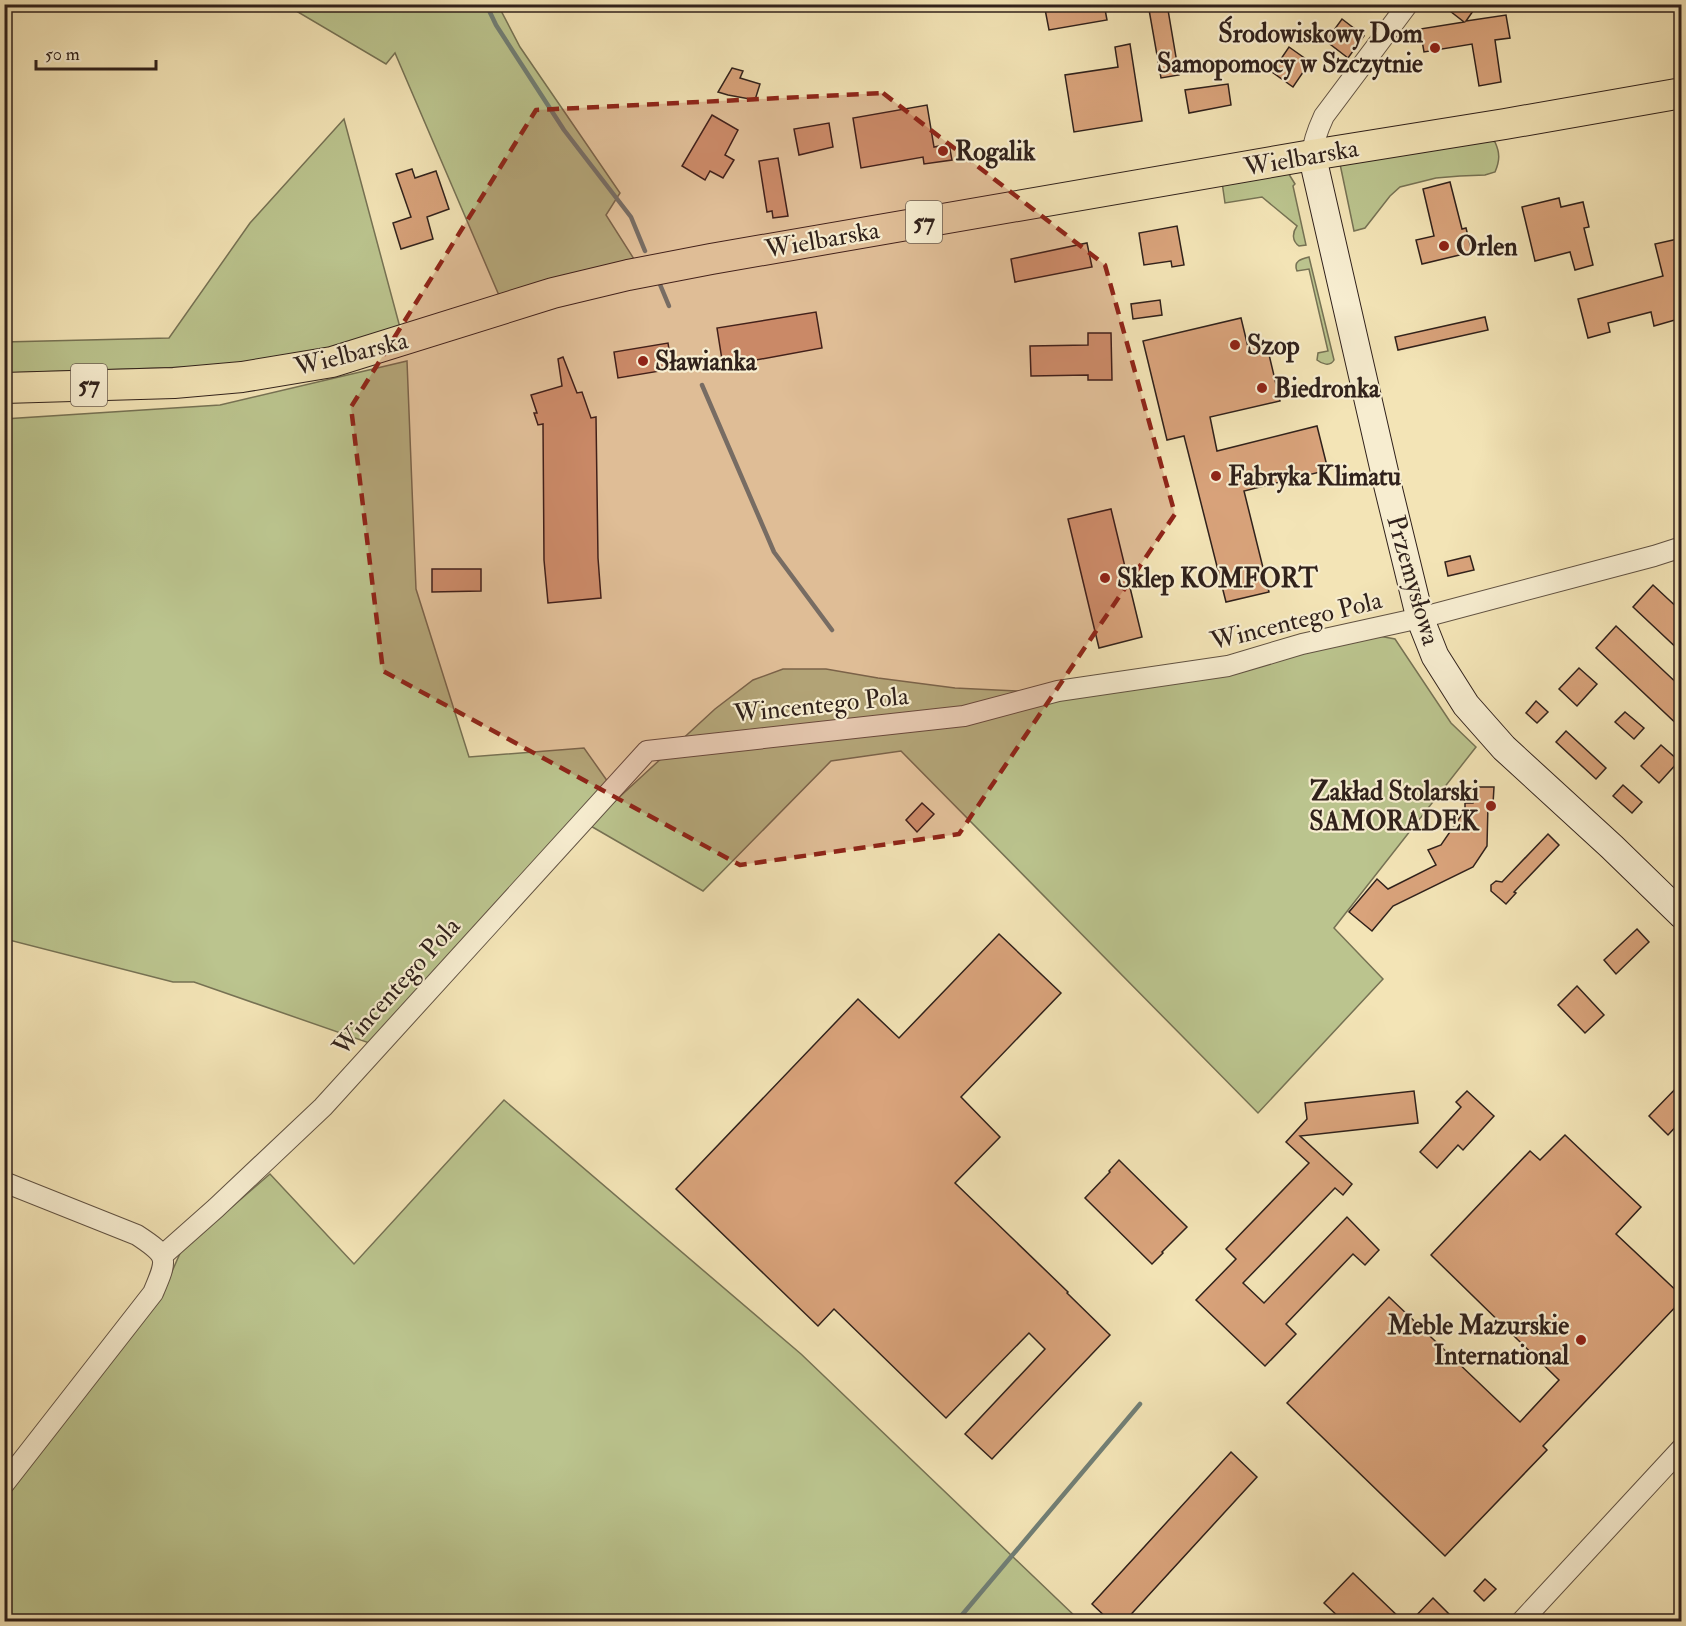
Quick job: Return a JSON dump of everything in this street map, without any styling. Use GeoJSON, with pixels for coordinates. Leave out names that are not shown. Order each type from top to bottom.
{"type":"FeatureCollection","features":[{"type":"Feature","properties":{"kind":"main road","name":"Wielbarska"},"geometry":{"type":"LineString","coordinates":[[4,388],[197,381],[242,377],[332,362],[553,293],[628,275],[1312,155],[1682,93]]}},
{"type":"Feature","properties":{"kind":"street"},"geometry":{"type":"LineString","coordinates":[[1312,155],[1317,130],[1324,116],[1408,4]]}},
{"type":"Feature","properties":{"kind":"street","name":"Przemysłowa"},"geometry":{"type":"LineString","coordinates":[[1312,155],[1386,476],[1427,639],[1466,705],[1478,720],[1504,748],[1682,915]]}},
{"type":"Feature","properties":{"kind":"street","name":"Wincentego Pola"},"geometry":{"type":"LineString","coordinates":[[163,1255],[323,1107],[647,751],[964,716],[1058,691],[1228,666],[1302,644],[1420,618],[1682,547]]}},
{"type":"Feature","properties":{"kind":"street"},"geometry":{"type":"LineString","coordinates":[[4,1182],[137,1235],[163,1255],[164,1268],[153,1293],[4,1484]]}},
{"type":"Feature","properties":{"kind":"street"},"geometry":{"type":"LineString","coordinates":[[1521,1622],[1682,1449]]}},
{"type":"Feature","properties":{"kind":"highlighted area"},"geometry":{"type":"Polygon","coordinates":[[[883,93],[1105,265],[1175,514],[959,834],[740,865],[383,671],[351,407],[536,110],[883,93]]]}},
{"type":"Feature","properties":{"kind":"green space"},"geometry":{"type":"Polygon","coordinates":[[[286,5],[498,5],[520,47],[620,193],[606,215],[634,259],[501,300],[395,53],[386,64],[286,5]]]}},
{"type":"Feature","properties":{"kind":"green space"},"geometry":{"type":"Polygon","coordinates":[[[344,119],[402,335],[222,366],[5,373],[4,342],[169,338],[250,223],[344,119]]]}},
{"type":"Feature","properties":{"kind":"green space"},"geometry":{"type":"Polygon","coordinates":[[[1485,137],[1495,142],[1498,150],[1499,160],[1495,172],[1485,175],[1436,178],[1400,187],[1365,228],[1354,231],[1340,164],[1485,137]]]}},
{"type":"Feature","properties":{"kind":"green space"},"geometry":{"type":"Polygon","coordinates":[[[1287,171],[1295,184],[1293,186],[1306,245],[1299,246],[1295,242],[1294,231],[1297,226],[1262,197],[1225,203],[1222,182],[1287,171]]]}},
{"type":"Feature","properties":{"kind":"green space"},"geometry":{"type":"Polygon","coordinates":[[[1309,257],[1334,360],[1328,364],[1317,360],[1318,353],[1328,351],[1309,269],[1297,271],[1296,268],[1298,261],[1309,257]]]}},
{"type":"Feature","properties":{"kind":"green space"},"geometry":{"type":"Polygon","coordinates":[[[407,361],[416,589],[469,757],[584,748],[608,782],[372,1044],[194,982],[173,982],[5,939],[4,419],[220,405],[407,361]]]}},
{"type":"Feature","properties":{"kind":"green space"},"geometry":{"type":"Polygon","coordinates":[[[1379,636],[1395,639],[1451,723],[1476,747],[1334,928],[1383,979],[1258,1113],[901,751],[831,761],[703,891],[589,825],[715,709],[753,680],[783,669],[826,669],[955,688],[1017,691],[1116,691],[1379,636]]]}},
{"type":"Feature","properties":{"kind":"green space"},"geometry":{"type":"Polygon","coordinates":[[[504,1100],[801,1354],[1080,1621],[5,1622],[5,1501],[12,1488],[160,1299],[181,1251],[270,1174],[354,1264],[504,1100]]]}},
{"type":"Feature","properties":{"kind":"building"},"geometry":{"type":"Polygon","coordinates":[[[1044,4],[1104,4],[1107,20],[1049,30],[1044,4]]]}},
{"type":"Feature","properties":{"kind":"building"},"geometry":{"type":"Polygon","coordinates":[[[1148,4],[1167,4],[1179,75],[1161,78],[1148,4]]]}},
{"type":"Feature","properties":{"kind":"building","name":"Środowiskowy Dom Samopomocy w Szczytnie"},"geometry":{"type":"Polygon","coordinates":[[[1441,4],[1478,4],[1466,21],[1506,15],[1510,38],[1495,40],[1501,82],[1479,86],[1472,44],[1424,52],[1420,29],[1464,22],[1441,4]]]}},
{"type":"Feature","properties":{"kind":"building"},"geometry":{"type":"Polygon","coordinates":[[[1342,19],[1364,36],[1348,58],[1326,41],[1342,19]]]}},
{"type":"Feature","properties":{"kind":"building"},"geometry":{"type":"Polygon","coordinates":[[[1130,44],[1142,121],[1074,132],[1065,75],[1118,67],[1115,47],[1130,44]]]}},
{"type":"Feature","properties":{"kind":"building"},"geometry":{"type":"Polygon","coordinates":[[[1289,47],[1310,62],[1293,87],[1272,72],[1289,47]]]}},
{"type":"Feature","properties":{"kind":"building"},"geometry":{"type":"Polygon","coordinates":[[[732,68],[743,71],[740,78],[760,84],[755,100],[718,92],[732,68]]]}},
{"type":"Feature","properties":{"kind":"building"},"geometry":{"type":"Polygon","coordinates":[[[1228,84],[1231,105],[1189,113],[1185,90],[1228,84]]]}},
{"type":"Feature","properties":{"kind":"building"},"geometry":{"type":"Polygon","coordinates":[[[927,105],[934,147],[949,144],[952,160],[924,164],[923,157],[861,168],[853,118],[927,105]]]}},
{"type":"Feature","properties":{"kind":"building"},"geometry":{"type":"Polygon","coordinates":[[[712,115],[738,130],[725,155],[734,160],[723,178],[710,171],[705,180],[682,166],[712,115]]]}},
{"type":"Feature","properties":{"kind":"building"},"geometry":{"type":"Polygon","coordinates":[[[829,123],[833,147],[799,155],[794,129],[829,123]]]}},
{"type":"Feature","properties":{"kind":"building"},"geometry":{"type":"Polygon","coordinates":[[[778,158],[788,216],[773,218],[772,211],[767,212],[759,161],[778,158]]]}},
{"type":"Feature","properties":{"kind":"building"},"geometry":{"type":"Polygon","coordinates":[[[412,169],[415,178],[436,171],[449,209],[427,217],[433,239],[401,249],[393,223],[411,217],[396,174],[412,169]]]}},
{"type":"Feature","properties":{"kind":"building"},"geometry":{"type":"Polygon","coordinates":[[[1450,182],[1462,229],[1466,228],[1472,252],[1422,264],[1416,240],[1434,236],[1423,189],[1450,182]]]}},
{"type":"Feature","properties":{"kind":"building"},"geometry":{"type":"Polygon","coordinates":[[[1559,198],[1561,207],[1583,202],[1589,227],[1584,228],[1593,265],[1575,270],[1570,252],[1535,261],[1522,207],[1559,198]]]}},
{"type":"Feature","properties":{"kind":"building"},"geometry":{"type":"Polygon","coordinates":[[[1177,226],[1184,265],[1172,267],[1171,261],[1144,265],[1139,233],[1177,226]]]}},
{"type":"Feature","properties":{"kind":"building"},"geometry":{"type":"Polygon","coordinates":[[[1682,238],[1682,318],[1654,326],[1651,312],[1608,323],[1610,332],[1588,338],[1578,299],[1663,276],[1655,244],[1682,238]]]}},
{"type":"Feature","properties":{"kind":"building"},"geometry":{"type":"Polygon","coordinates":[[[1087,243],[1092,267],[1015,282],[1011,259],[1087,243]]]}},
{"type":"Feature","properties":{"kind":"building"},"geometry":{"type":"Polygon","coordinates":[[[1160,300],[1162,315],[1133,319],[1131,304],[1160,300]]]}},
{"type":"Feature","properties":{"kind":"building"},"geometry":{"type":"Polygon","coordinates":[[[816,312],[822,348],[723,366],[717,328],[816,312]]]}},
{"type":"Feature","properties":{"kind":"building"},"geometry":{"type":"Polygon","coordinates":[[[1485,317],[1488,330],[1398,350],[1395,337],[1485,317]]]}},
{"type":"Feature","properties":{"kind":"building"},"geometry":{"type":"Polygon","coordinates":[[[1241,318],[1248,347],[1266,342],[1280,401],[1210,417],[1217,451],[1317,426],[1328,470],[1244,491],[1269,592],[1226,602],[1184,436],[1167,440],[1143,341],[1241,318]]]}},
{"type":"Feature","properties":{"kind":"building"},"geometry":{"type":"Polygon","coordinates":[[[1088,333],[1111,333],[1112,380],[1088,380],[1088,375],[1031,376],[1030,346],[1088,345],[1088,333]]]}},
{"type":"Feature","properties":{"kind":"building","name":"Sławianka"},"geometry":{"type":"Polygon","coordinates":[[[668,343],[672,369],[618,378],[614,352],[668,343]]]}},
{"type":"Feature","properties":{"kind":"building"},"geometry":{"type":"Polygon","coordinates":[[[563,357],[577,393],[582,392],[591,418],[596,417],[598,558],[601,598],[548,603],[544,560],[543,424],[538,425],[531,395],[562,386],[558,359],[563,357]]]}},
{"type":"Feature","properties":{"kind":"building","name":"Sklep KOMFORT"},"geometry":{"type":"Polygon","coordinates":[[[1111,509],[1142,637],[1099,648],[1068,519],[1111,509]]]}},
{"type":"Feature","properties":{"kind":"building"},"geometry":{"type":"Polygon","coordinates":[[[1470,556],[1474,570],[1448,576],[1445,562],[1470,556]]]}},
{"type":"Feature","properties":{"kind":"building"},"geometry":{"type":"Polygon","coordinates":[[[432,569],[481,569],[481,591],[432,592],[432,569]]]}},
{"type":"Feature","properties":{"kind":"building"},"geometry":{"type":"Polygon","coordinates":[[[1653,585],[1682,612],[1682,653],[1633,607],[1653,585]]]}},
{"type":"Feature","properties":{"kind":"building"},"geometry":{"type":"Polygon","coordinates":[[[1616,626],[1682,688],[1682,729],[1596,648],[1616,626]]]}},
{"type":"Feature","properties":{"kind":"building"},"geometry":{"type":"Polygon","coordinates":[[[1579,668],[1597,684],[1577,706],[1559,689],[1579,668]]]}},
{"type":"Feature","properties":{"kind":"building"},"geometry":{"type":"Polygon","coordinates":[[[1536,701],[1548,712],[1537,723],[1526,713],[1536,701]]]}},
{"type":"Feature","properties":{"kind":"building"},"geometry":{"type":"Polygon","coordinates":[[[1625,712],[1644,728],[1634,739],[1615,722],[1625,712]]]}},
{"type":"Feature","properties":{"kind":"building"},"geometry":{"type":"Polygon","coordinates":[[[1566,731],[1606,768],[1596,779],[1556,742],[1566,731]]]}},
{"type":"Feature","properties":{"kind":"building"},"geometry":{"type":"Polygon","coordinates":[[[1661,745],[1679,761],[1659,783],[1641,766],[1661,745]]]}},
{"type":"Feature","properties":{"kind":"building"},"geometry":{"type":"Polygon","coordinates":[[[1623,785],[1642,802],[1632,813],[1613,796],[1623,785]]]}},
{"type":"Feature","properties":{"kind":"building"},"geometry":{"type":"Polygon","coordinates":[[[1474,787],[1494,787],[1493,804],[1488,804],[1487,846],[1473,867],[1393,906],[1372,931],[1349,912],[1377,879],[1388,889],[1436,865],[1428,850],[1441,845],[1465,810],[1465,803],[1473,803],[1474,787]]]}},
{"type":"Feature","properties":{"kind":"building"},"geometry":{"type":"Polygon","coordinates":[[[922,803],[934,814],[917,832],[906,820],[922,803]]]}},
{"type":"Feature","properties":{"kind":"building"},"geometry":{"type":"Polygon","coordinates":[[[1548,834],[1559,845],[1514,892],[1516,893],[1506,904],[1491,891],[1491,885],[1496,881],[1502,882],[1548,834]]]}},
{"type":"Feature","properties":{"kind":"building"},"geometry":{"type":"Polygon","coordinates":[[[1637,929],[1649,942],[1616,974],[1604,960],[1637,929]]]}},
{"type":"Feature","properties":{"kind":"building"},"geometry":{"type":"Polygon","coordinates":[[[999,934],[1061,993],[961,1097],[1000,1137],[955,1183],[1110,1335],[992,1459],[965,1434],[1045,1349],[1029,1333],[946,1418],[834,1309],[818,1326],[676,1189],[858,999],[899,1038],[999,934]]]}},
{"type":"Feature","properties":{"kind":"building"},"geometry":{"type":"Polygon","coordinates":[[[1577,986],[1604,1015],[1585,1033],[1558,1005],[1577,986]]]}},
{"type":"Feature","properties":{"kind":"building"},"geometry":{"type":"Polygon","coordinates":[[[1682,1082],[1682,1120],[1668,1135],[1649,1116],[1682,1082]]]}},
{"type":"Feature","properties":{"kind":"building"},"geometry":{"type":"Polygon","coordinates":[[[1414,1091],[1418,1123],[1300,1136],[1352,1184],[1343,1195],[1335,1188],[1243,1283],[1264,1303],[1347,1217],[1379,1250],[1365,1265],[1353,1254],[1286,1324],[1296,1334],[1265,1366],[1196,1300],[1236,1259],[1226,1249],[1309,1163],[1286,1142],[1307,1119],[1305,1103],[1414,1091]]]}},
{"type":"Feature","properties":{"kind":"building"},"geometry":{"type":"Polygon","coordinates":[[[1467,1091],[1494,1116],[1463,1150],[1458,1145],[1437,1168],[1420,1152],[1461,1107],[1456,1102],[1467,1091]]]}},
{"type":"Feature","properties":{"kind":"building","name":"Meble Mazurskie International"},"geometry":{"type":"Polygon","coordinates":[[[1565,1135],[1641,1207],[1616,1234],[1682,1296],[1682,1300],[1543,1446],[1547,1450],[1445,1556],[1287,1403],[1389,1297],[1520,1422],[1559,1380],[1431,1255],[1530,1151],[1540,1160],[1565,1135]]]}},
{"type":"Feature","properties":{"kind":"building"},"geometry":{"type":"Polygon","coordinates":[[[1119,1160],[1187,1227],[1152,1264],[1085,1198],[1119,1160]]]}},
{"type":"Feature","properties":{"kind":"building"},"geometry":{"type":"Polygon","coordinates":[[[1231,1452],[1257,1477],[1124,1622],[1111,1622],[1092,1604],[1231,1452]]]}},
{"type":"Feature","properties":{"kind":"building"},"geometry":{"type":"Polygon","coordinates":[[[1353,1573],[1404,1622],[1344,1622],[1324,1603],[1353,1573]]]}},
{"type":"Feature","properties":{"kind":"building"},"geometry":{"type":"Polygon","coordinates":[[[1485,1579],[1496,1589],[1484,1601],[1474,1591],[1485,1579]]]}},
{"type":"Feature","properties":{"kind":"building"},"geometry":{"type":"Polygon","coordinates":[[[1433,1598],[1457,1622],[1410,1622],[1433,1598]]]}},
{"type":"Feature","properties":{"kind":"waterway"},"geometry":{"type":"LineString","coordinates":[[486,4],[496,25],[564,130],[631,217],[645,251]]}},
{"type":"Feature","properties":{"kind":"waterway"},"geometry":{"type":"LineString","coordinates":[[659,282],[669,306]]}},
{"type":"Feature","properties":{"kind":"waterway"},"geometry":{"type":"LineString","coordinates":[[702,385],[774,552],[832,630]]}},
{"type":"Feature","properties":{"kind":"waterway"},"geometry":{"type":"LineString","coordinates":[[956,1622],[1140,1404]]}},
{"type":"Feature","properties":{"kind":"place","name":"Środowiskowy Dom Samopomocy w Szczytnie"},"geometry":{"type":"Point","coordinates":[1435,48]}},
{"type":"Feature","properties":{"kind":"place","name":"Rogalik"},"geometry":{"type":"Point","coordinates":[943,151]}},
{"type":"Feature","properties":{"kind":"place","name":"Orlen"},"geometry":{"type":"Point","coordinates":[1444,246]}},
{"type":"Feature","properties":{"kind":"place","name":"Szop"},"geometry":{"type":"Point","coordinates":[1235,345]}},
{"type":"Feature","properties":{"kind":"place","name":"Sławianka"},"geometry":{"type":"Point","coordinates":[643,361]}},
{"type":"Feature","properties":{"kind":"place","name":"Biedronka"},"geometry":{"type":"Point","coordinates":[1262,388]}},
{"type":"Feature","properties":{"kind":"place","name":"Fabryka Klimatu"},"geometry":{"type":"Point","coordinates":[1216,476]}},
{"type":"Feature","properties":{"kind":"place","name":"Sklep KOMFORT"},"geometry":{"type":"Point","coordinates":[1105,578]}},
{"type":"Feature","properties":{"kind":"place","name":"Zakład Stolarski SAMORADEK"},"geometry":{"type":"Point","coordinates":[1491,806]}},
{"type":"Feature","properties":{"kind":"place","name":"Meble Mazurskie International"},"geometry":{"type":"Point","coordinates":[1581,1340]}}]}
